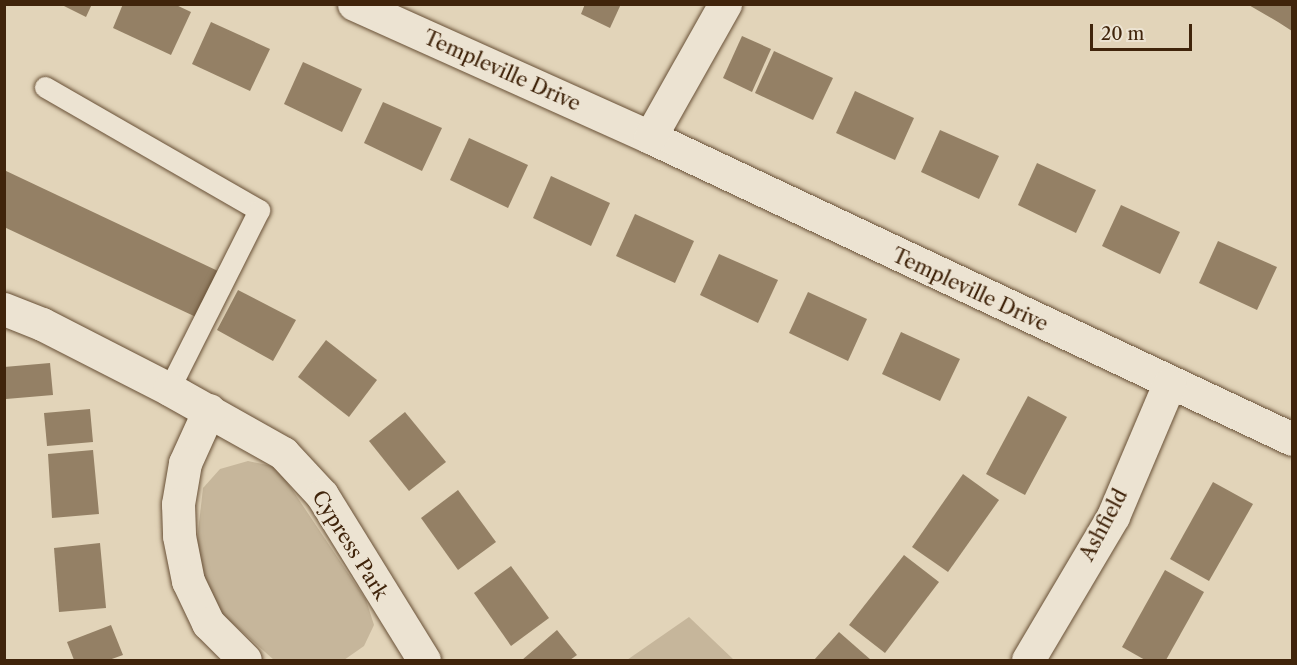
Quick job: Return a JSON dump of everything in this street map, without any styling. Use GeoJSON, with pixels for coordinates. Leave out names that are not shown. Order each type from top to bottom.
{"type":"FeatureCollection","features":[{"type":"Feature","properties":{"kind":"street","name":"Templeville Drive"},"geometry":{"type":"LineString","coordinates":[[354,4],[650,137],[1169,384],[1293,439]]}},
{"type":"Feature","properties":{"kind":"street"},"geometry":{"type":"LineString","coordinates":[[650,137],[725,4]]}},
{"type":"Feature","properties":{"kind":"street","name":"Cypress Park"},"geometry":{"type":"LineString","coordinates":[[4,309],[42,324],[169,389],[283,453],[322,495],[414,658]]}},
{"type":"Feature","properties":{"kind":"street","name":"Ashfield"},"geometry":{"type":"LineString","coordinates":[[1028,660],[1113,516],[1169,384]]}},
{"type":"Feature","properties":{"kind":"street"},"geometry":{"type":"LineString","coordinates":[[209,410],[185,463],[178,504],[179,536],[188,581],[208,623],[245,660]]}},
{"type":"Feature","properties":{"kind":"lane"},"geometry":{"type":"LineString","coordinates":[[45,87],[259,210],[169,389]]}},
{"type":"Feature","properties":{"kind":"shaded area"},"geometry":{"type":"Polygon","coordinates":[[[248,461],[277,467],[366,600],[374,625],[364,646],[344,660],[274,660],[211,604],[196,550],[203,488],[220,469],[248,461]]]}},
{"type":"Feature","properties":{"kind":"shaded area"},"geometry":{"type":"Polygon","coordinates":[[[689,617],[734,660],[627,660],[689,617]]]}},
{"type":"Feature","properties":{"kind":"building"},"geometry":{"type":"Polygon","coordinates":[[[60,4],[92,4],[86,17],[60,4]]]}},
{"type":"Feature","properties":{"kind":"building"},"geometry":{"type":"Polygon","coordinates":[[[123,4],[174,4],[191,12],[171,55],[113,28],[123,4]]]}},
{"type":"Feature","properties":{"kind":"building"},"geometry":{"type":"Polygon","coordinates":[[[585,4],[621,4],[610,28],[581,14],[585,4]]]}},
{"type":"Feature","properties":{"kind":"building"},"geometry":{"type":"Polygon","coordinates":[[[1247,4],[1292,4],[1292,31],[1278,22],[1247,4]]]}},
{"type":"Feature","properties":{"kind":"building"},"geometry":{"type":"Polygon","coordinates":[[[211,22],[270,49],[250,91],[192,64],[211,22]]]}},
{"type":"Feature","properties":{"kind":"building"},"geometry":{"type":"Polygon","coordinates":[[[742,36],[771,49],[752,92],[723,78],[742,36]]]}},
{"type":"Feature","properties":{"kind":"building"},"geometry":{"type":"Polygon","coordinates":[[[774,51],[833,78],[813,120],[755,93],[774,51]]]}},
{"type":"Feature","properties":{"kind":"building"},"geometry":{"type":"Polygon","coordinates":[[[303,62],[362,89],[342,132],[284,104],[303,62]]]}},
{"type":"Feature","properties":{"kind":"building"},"geometry":{"type":"Polygon","coordinates":[[[855,91],[914,118],[895,160],[836,133],[855,91]]]}},
{"type":"Feature","properties":{"kind":"building"},"geometry":{"type":"Polygon","coordinates":[[[383,102],[442,128],[422,171],[364,143],[383,102]]]}},
{"type":"Feature","properties":{"kind":"building"},"geometry":{"type":"Polygon","coordinates":[[[940,130],[999,156],[979,199],[921,172],[940,130]]]}},
{"type":"Feature","properties":{"kind":"building"},"geometry":{"type":"Polygon","coordinates":[[[469,138],[528,165],[508,208],[450,180],[469,138]]]}},
{"type":"Feature","properties":{"kind":"building"},"geometry":{"type":"Polygon","coordinates":[[[1037,163],[1096,190],[1076,233],[1018,205],[1037,163]]]}},
{"type":"Feature","properties":{"kind":"building"},"geometry":{"type":"Polygon","coordinates":[[[4,170],[218,271],[196,317],[4,227],[4,170]]]}},
{"type":"Feature","properties":{"kind":"building"},"geometry":{"type":"Polygon","coordinates":[[[551,176],[610,203],[591,246],[533,218],[551,176]]]}},
{"type":"Feature","properties":{"kind":"building"},"geometry":{"type":"Polygon","coordinates":[[[1121,205],[1180,232],[1160,274],[1102,246],[1121,205]]]}},
{"type":"Feature","properties":{"kind":"building"},"geometry":{"type":"Polygon","coordinates":[[[635,214],[694,241],[675,283],[616,256],[635,214]]]}},
{"type":"Feature","properties":{"kind":"building"},"geometry":{"type":"Polygon","coordinates":[[[1218,241],[1277,267],[1257,310],[1199,283],[1218,241]]]}},
{"type":"Feature","properties":{"kind":"building"},"geometry":{"type":"Polygon","coordinates":[[[719,254],[778,280],[758,323],[700,295],[719,254]]]}},
{"type":"Feature","properties":{"kind":"building"},"geometry":{"type":"Polygon","coordinates":[[[238,290],[296,320],[273,361],[217,330],[238,290]]]}},
{"type":"Feature","properties":{"kind":"building"},"geometry":{"type":"Polygon","coordinates":[[[808,292],[867,319],[848,361],[789,333],[808,292]]]}},
{"type":"Feature","properties":{"kind":"building"},"geometry":{"type":"Polygon","coordinates":[[[901,332],[960,359],[940,401],[882,374],[901,332]]]}},
{"type":"Feature","properties":{"kind":"building"},"geometry":{"type":"Polygon","coordinates":[[[326,340],[377,380],[349,417],[298,377],[326,340]]]}},
{"type":"Feature","properties":{"kind":"building"},"geometry":{"type":"Polygon","coordinates":[[[50,363],[53,395],[6,399],[4,367],[50,363]]]}},
{"type":"Feature","properties":{"kind":"building"},"geometry":{"type":"Polygon","coordinates":[[[1028,396],[1067,417],[1025,495],[986,474],[1028,396]]]}},
{"type":"Feature","properties":{"kind":"building"},"geometry":{"type":"Polygon","coordinates":[[[90,409],[93,442],[47,446],[44,413],[90,409]]]}},
{"type":"Feature","properties":{"kind":"building"},"geometry":{"type":"Polygon","coordinates":[[[405,412],[446,462],[409,491],[369,441],[405,412]]]}},
{"type":"Feature","properties":{"kind":"building"},"geometry":{"type":"Polygon","coordinates":[[[93,450],[99,514],[52,518],[48,454],[93,450]]]}},
{"type":"Feature","properties":{"kind":"building"},"geometry":{"type":"Polygon","coordinates":[[[963,474],[999,500],[948,572],[912,547],[963,474]]]}},
{"type":"Feature","properties":{"kind":"building"},"geometry":{"type":"Polygon","coordinates":[[[1213,482],[1253,504],[1209,581],[1170,559],[1213,482]]]}},
{"type":"Feature","properties":{"kind":"building"},"geometry":{"type":"Polygon","coordinates":[[[458,490],[496,542],[458,570],[421,518],[458,490]]]}},
{"type":"Feature","properties":{"kind":"building"},"geometry":{"type":"Polygon","coordinates":[[[100,543],[106,608],[59,612],[54,548],[100,543]]]}},
{"type":"Feature","properties":{"kind":"building"},"geometry":{"type":"Polygon","coordinates":[[[904,555],[939,582],[885,653],[849,625],[904,555]]]}},
{"type":"Feature","properties":{"kind":"building"},"geometry":{"type":"Polygon","coordinates":[[[511,566],[549,618],[511,646],[474,593],[511,566]]]}},
{"type":"Feature","properties":{"kind":"building"},"geometry":{"type":"Polygon","coordinates":[[[1165,570],[1204,592],[1166,660],[1145,660],[1122,647],[1165,570]]]}},
{"type":"Feature","properties":{"kind":"building"},"geometry":{"type":"Polygon","coordinates":[[[111,625],[123,655],[109,660],[74,660],[67,642],[111,625]]]}},
{"type":"Feature","properties":{"kind":"building"},"geometry":{"type":"Polygon","coordinates":[[[557,630],[577,655],[570,660],[522,660],[557,630]]]}},
{"type":"Feature","properties":{"kind":"building"},"geometry":{"type":"Polygon","coordinates":[[[839,632],[871,660],[814,660],[839,632]]]}}]}
